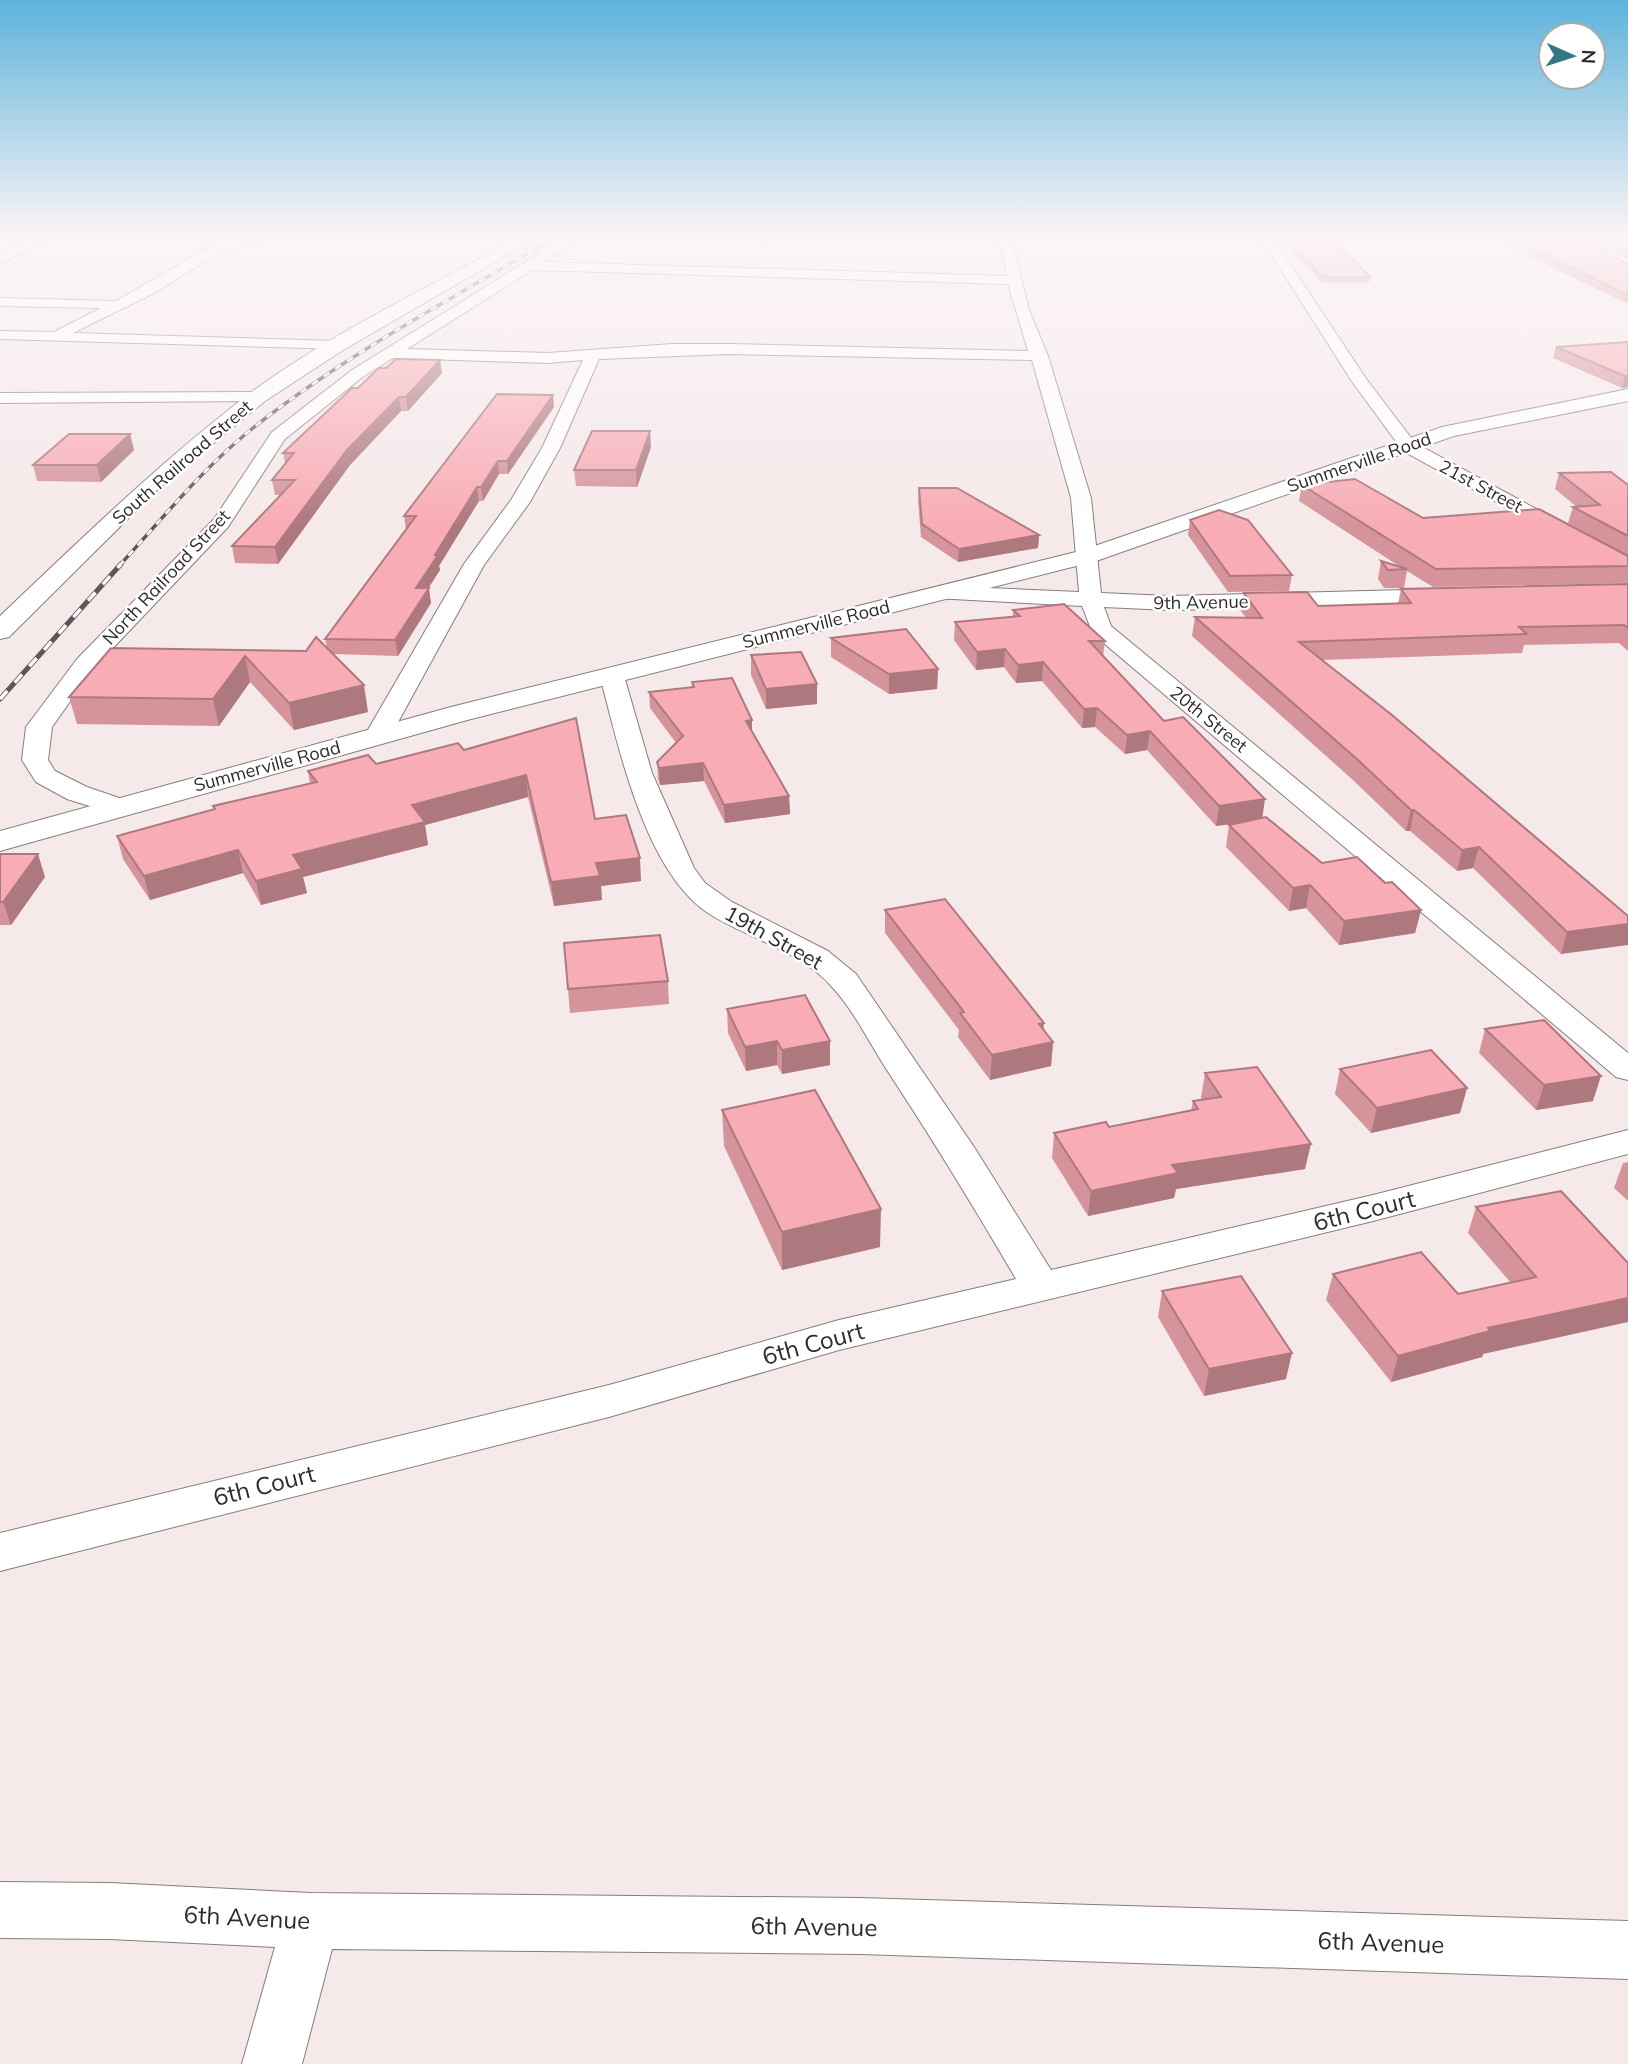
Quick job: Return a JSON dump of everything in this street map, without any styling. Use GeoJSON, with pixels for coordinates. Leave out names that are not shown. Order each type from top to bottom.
{"type":"FeatureCollection","features":[{"type":"Feature","properties":{"kind":"main road","name":"South Railroad Street"},"geometry":{"type":"LineString","coordinates":[[0,631],[149,485],[258,397],[360,333]]}},
{"type":"Feature","properties":{"kind":"main road","name":"Summerville Road"},"geometry":{"type":"LineString","coordinates":[[0,841],[378,735],[1088,556],[1449,431],[1628,395]]}},
{"type":"Feature","properties":{"kind":"street"},"geometry":{"type":"LineString","coordinates":[[11,353],[59,333]]}},
{"type":"Feature","properties":{"kind":"street","name":"North Railroad Street"},"geometry":{"type":"LineString","coordinates":[[118,807],[78,793],[45,776],[35,760],[35,743],[39,727],[48,710],[122,622],[221,523],[278,436],[326,397],[423,333]]}},
{"type":"Feature","properties":{"kind":"street","name":"20th Street"},"geometry":{"type":"LineString","coordinates":[[1031,333],[1040,356],[1081,499],[1093,602],[1101,629],[1628,1070]]}},
{"type":"Feature","properties":{"kind":"street","name":"21st Street"},"geometry":{"type":"LineString","coordinates":[[1329,333],[1361,383],[1409,447],[1628,568]]}},
{"type":"Feature","properties":{"kind":"street"},"geometry":{"type":"LineString","coordinates":[[0,335],[337,346]]}},
{"type":"Feature","properties":{"kind":"street"},"geometry":{"type":"LineString","coordinates":[[391,353],[593,356],[672,349],[730,349],[1040,356]]}},
{"type":"Feature","properties":{"kind":"street"},"geometry":{"type":"LineString","coordinates":[[378,735],[474,564],[520,502],[551,448],[593,356]]}},
{"type":"Feature","properties":{"kind":"street"},"geometry":{"type":"LineString","coordinates":[[0,398],[258,397]]}},
{"type":"Feature","properties":{"kind":"street","name":"9th Avenue"},"geometry":{"type":"LineString","coordinates":[[942,593],[1093,602],[1465,596]]}},
{"type":"Feature","properties":{"kind":"street","name":"19th Street"},"geometry":{"type":"LineString","coordinates":[[612,676],[639,774],[687,879],[695,889],[721,908],[817,958],[845,981],[961,1155],[1042,1288]]}},
{"type":"Feature","properties":{"kind":"street","name":"6th Court"},"geometry":{"type":"LineString","coordinates":[[0,1552],[609,1401],[839,1335],[1455,1188],[1628,1142]]}},
{"type":"Feature","properties":{"kind":"street","name":"6th Avenue"},"geometry":{"type":"LineString","coordinates":[[0,1910],[110,1911],[312,1921],[860,1926],[1628,1950]]}},
{"type":"Feature","properties":{"kind":"street"},"geometry":{"type":"LineString","coordinates":[[272,2064],[312,1921]]}},
{"type":"Feature","properties":{"kind":"building"},"geometry":{"type":"Polygon","coordinates":[[[1628,342],[1628,376],[1556,347],[1628,342]]]}},
{"type":"Feature","properties":{"kind":"building"},"geometry":{"type":"Polygon","coordinates":[[[396,359],[440,360],[406,397],[399,397],[347,450],[275,547],[232,546],[295,480],[272,480],[294,453],[283,453],[352,388],[358,388],[379,368],[386,368],[396,359]]]}},
{"type":"Feature","properties":{"kind":"building"},"geometry":{"type":"Polygon","coordinates":[[[497,394],[553,395],[507,461],[498,461],[481,487],[477,487],[416,588],[429,588],[395,640],[325,639],[416,516],[404,516],[497,394]]]}},
{"type":"Feature","properties":{"kind":"building"},"geometry":{"type":"Polygon","coordinates":[[[592,431],[650,431],[636,470],[574,470],[592,431]]]}},
{"type":"Feature","properties":{"kind":"building"},"geometry":{"type":"Polygon","coordinates":[[[69,434],[130,434],[97,465],[33,465],[69,434]]]}},
{"type":"Feature","properties":{"kind":"building"},"geometry":{"type":"Polygon","coordinates":[[[1611,472],[1628,485],[1628,536],[1573,507],[1600,505],[1559,473],[1611,472]]]}},
{"type":"Feature","properties":{"kind":"building"},"geometry":{"type":"Polygon","coordinates":[[[1355,479],[1423,518],[1539,509],[1628,556],[1628,566],[1436,569],[1302,485],[1355,479]]]}},
{"type":"Feature","properties":{"kind":"building"},"geometry":{"type":"Polygon","coordinates":[[[919,488],[957,488],[1039,535],[959,549],[922,524],[919,488]]]}},
{"type":"Feature","properties":{"kind":"building"},"geometry":{"type":"Polygon","coordinates":[[[1219,510],[1248,520],[1292,575],[1230,576],[1190,520],[1219,510]]]}},
{"type":"Feature","properties":{"kind":"building"},"geometry":{"type":"Polygon","coordinates":[[[1381,561],[1407,569],[1388,570],[1381,561]]]}},
{"type":"Feature","properties":{"kind":"building"},"geometry":{"type":"Polygon","coordinates":[[[1628,584],[1628,628],[1624,625],[1519,627],[1527,634],[1299,642],[1392,715],[1628,916],[1628,924],[1567,932],[1479,847],[1462,850],[1411,810],[1195,617],[1262,618],[1244,593],[1307,592],[1318,606],[1411,603],[1401,589],[1628,584]]]}},
{"type":"Feature","properties":{"kind":"building"},"geometry":{"type":"Polygon","coordinates":[[[1064,604],[1105,641],[1089,641],[1164,721],[1183,717],[1265,799],[1219,806],[1150,731],[1127,735],[1097,708],[1084,709],[1043,662],[1018,665],[1005,649],[977,652],[955,622],[1020,616],[1013,610],[1064,604]]]}},
{"type":"Feature","properties":{"kind":"building"},"geometry":{"type":"Polygon","coordinates":[[[906,629],[938,669],[889,674],[831,638],[906,629]]]}},
{"type":"Feature","properties":{"kind":"building"},"geometry":{"type":"Polygon","coordinates":[[[316,637],[364,685],[289,703],[245,656],[213,699],[69,697],[111,648],[306,651],[316,637]]]}},
{"type":"Feature","properties":{"kind":"building"},"geometry":{"type":"Polygon","coordinates":[[[801,652],[817,684],[766,689],[751,655],[801,652]]]}},
{"type":"Feature","properties":{"kind":"building"},"geometry":{"type":"Polygon","coordinates":[[[732,678],[752,720],[746,721],[789,796],[724,805],[703,763],[659,768],[657,762],[683,736],[649,692],[694,687],[692,682],[732,678]]]}},
{"type":"Feature","properties":{"kind":"building"},"geometry":{"type":"Polygon","coordinates":[[[576,718],[595,819],[626,815],[640,858],[596,863],[600,876],[551,882],[526,775],[412,805],[425,822],[293,855],[302,869],[256,881],[238,850],[144,876],[117,836],[215,809],[213,806],[317,782],[308,771],[368,755],[376,764],[458,743],[464,750],[576,718]]]}},
{"type":"Feature","properties":{"kind":"building"},"geometry":{"type":"Polygon","coordinates":[[[1266,817],[1322,863],[1357,857],[1385,883],[1392,882],[1421,910],[1344,921],[1310,885],[1293,888],[1229,825],[1266,817]]]}},
{"type":"Feature","properties":{"kind":"building"},"geometry":{"type":"Polygon","coordinates":[[[0,854],[38,854],[3,902],[0,902],[0,854]]]}},
{"type":"Feature","properties":{"kind":"building"},"geometry":{"type":"Polygon","coordinates":[[[945,899],[1044,1023],[1039,1024],[1053,1042],[992,1055],[960,1013],[964,1012],[885,910],[945,899]]]}},
{"type":"Feature","properties":{"kind":"building"},"geometry":{"type":"Polygon","coordinates":[[[660,935],[668,981],[568,989],[564,943],[660,935]]]}},
{"type":"Feature","properties":{"kind":"building"},"geometry":{"type":"Polygon","coordinates":[[[805,995],[830,1041],[782,1050],[777,1041],[745,1047],[727,1009],[805,995]]]}},
{"type":"Feature","properties":{"kind":"building"},"geometry":{"type":"Polygon","coordinates":[[[1544,1020],[1601,1076],[1544,1085],[1485,1029],[1544,1020]]]}},
{"type":"Feature","properties":{"kind":"building"},"geometry":{"type":"Polygon","coordinates":[[[1431,1050],[1467,1088],[1377,1108],[1340,1069],[1431,1050]]]}},
{"type":"Feature","properties":{"kind":"building"},"geometry":{"type":"Polygon","coordinates":[[[1257,1067],[1311,1144],[1172,1165],[1178,1173],[1091,1191],[1054,1133],[1106,1122],[1109,1127],[1198,1109],[1193,1101],[1221,1097],[1205,1073],[1257,1067]]]}},
{"type":"Feature","properties":{"kind":"building"},"geometry":{"type":"Polygon","coordinates":[[[815,1090],[881,1209],[782,1232],[722,1110],[815,1090]]]}},
{"type":"Feature","properties":{"kind":"building"},"geometry":{"type":"Polygon","coordinates":[[[1561,1191],[1628,1263],[1628,1298],[1488,1328],[1490,1331],[1398,1356],[1333,1274],[1421,1252],[1458,1294],[1536,1277],[1476,1207],[1561,1191]]]}},
{"type":"Feature","properties":{"kind":"building"},"geometry":{"type":"Polygon","coordinates":[[[1241,1276],[1292,1353],[1209,1369],[1162,1291],[1241,1276]]]}},
{"type":"Feature","properties":{"kind":"railway"},"geometry":{"type":"LineString","coordinates":[[119,566],[183,494],[235,443],[289,401],[392,333]]}},
{"type":"Feature","properties":{"kind":"railway"},"geometry":{"type":"LineString","coordinates":[[0,699],[121,564]]}}]}
